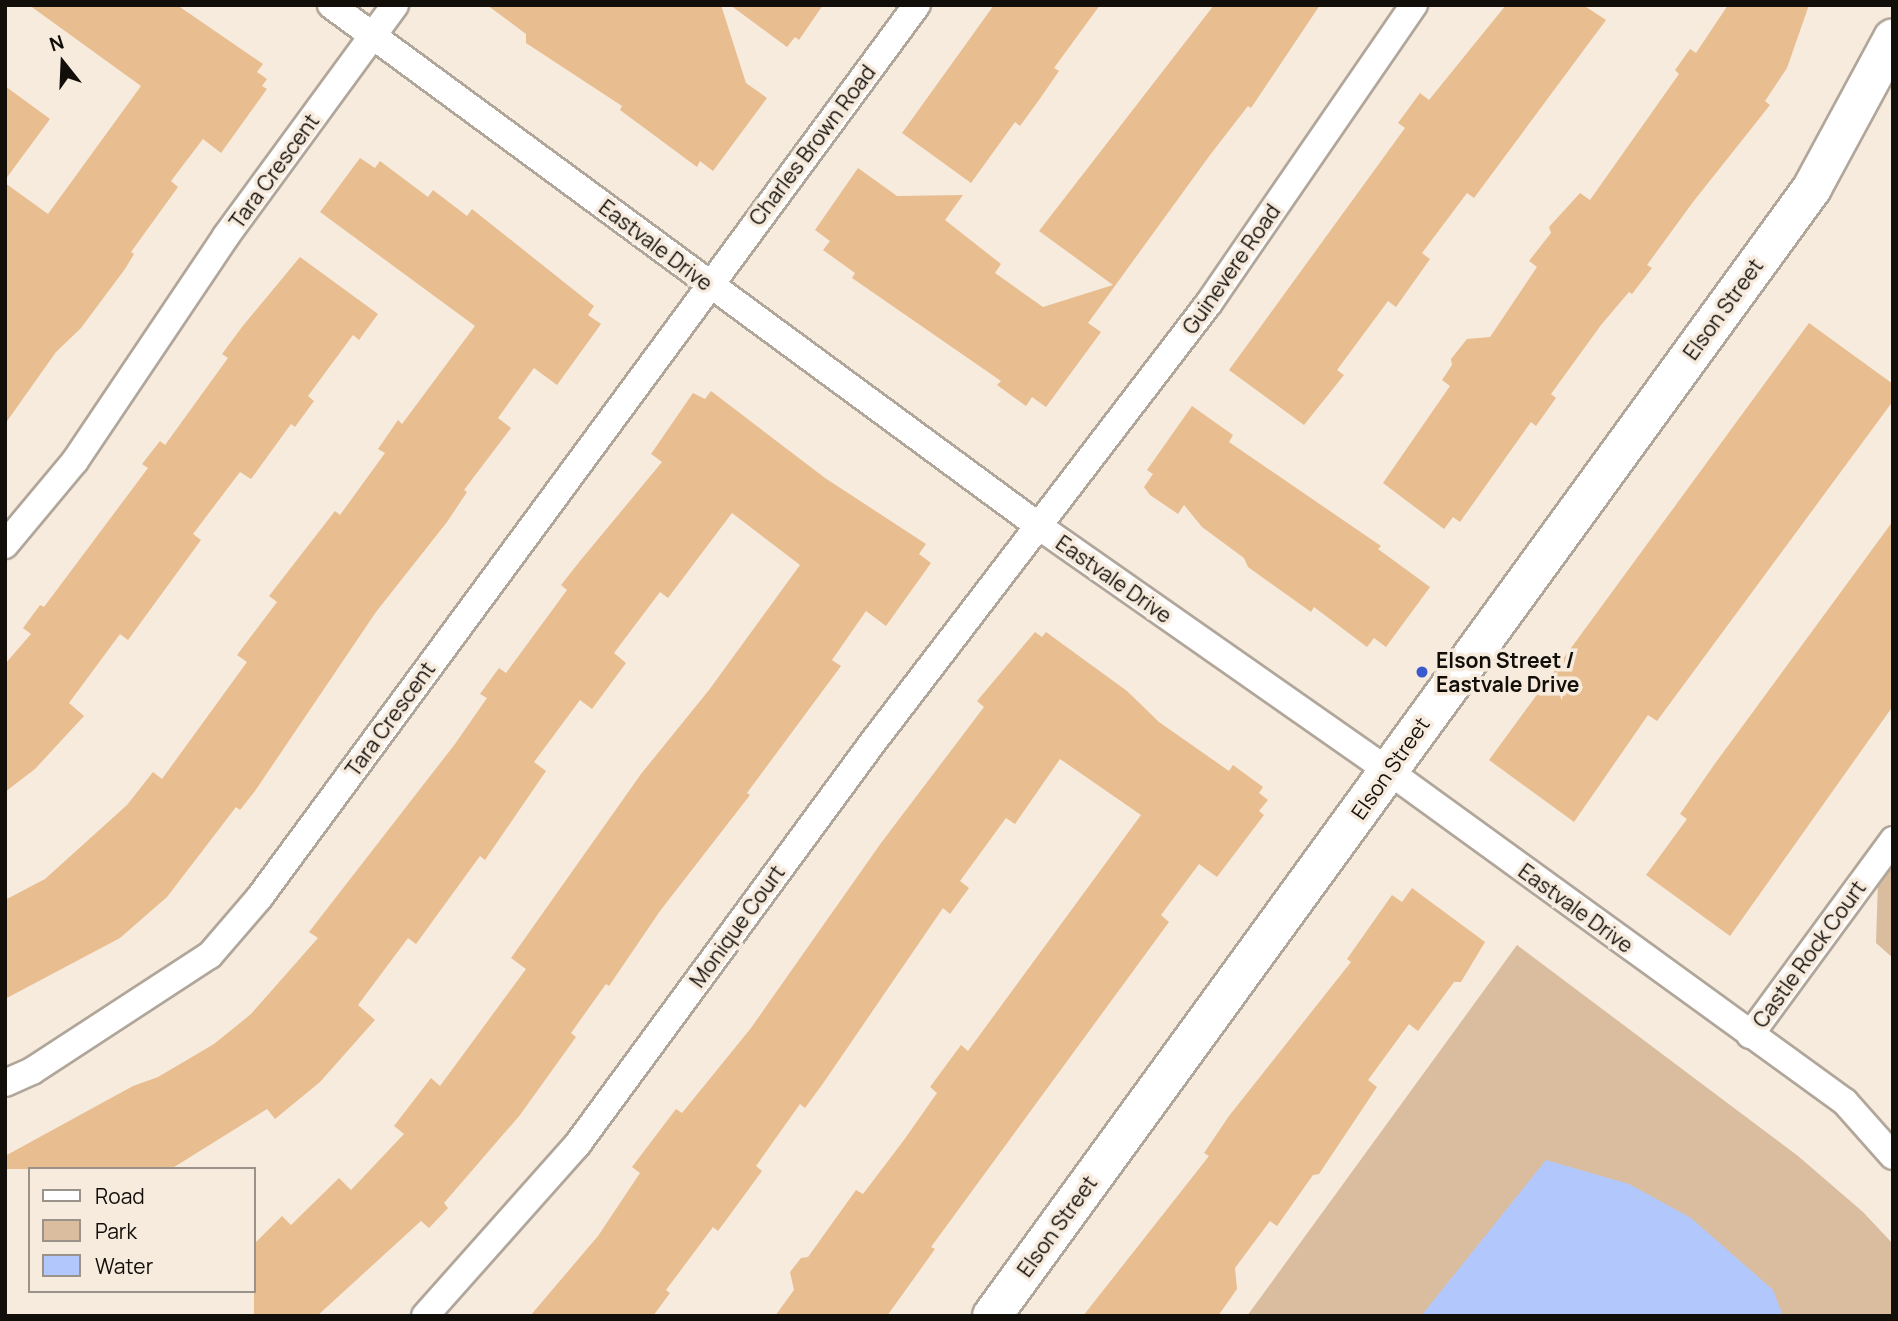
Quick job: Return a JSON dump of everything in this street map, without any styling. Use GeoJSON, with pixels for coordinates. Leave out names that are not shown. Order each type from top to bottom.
{"type":"FeatureCollection","features":[{"type":"Feature","properties":{"kind":"street","name":"Eastvale Drive"},"geometry":{"type":"LineString","coordinates":[[331,5],[1040,527],[1390,772],[1845,1102],[1893,1156]]}},
{"type":"Feature","properties":{"kind":"street","name":"Tara Crescent"},"geometry":{"type":"LineString","coordinates":[[5,545],[75,461],[226,236],[396,5]]}},
{"type":"Feature","properties":{"kind":"street","name":"Charles Brown Road"},"geometry":{"type":"LineString","coordinates":[[707,284],[917,5]]}},
{"type":"Feature","properties":{"kind":"street","name":"Guinevere Road"},"geometry":{"type":"LineString","coordinates":[[1040,527],[1209,303],[1414,5]]}},
{"type":"Feature","properties":{"kind":"street","name":"Elson Street"},"geometry":{"type":"LineString","coordinates":[[992,1316],[1812,188],[1847,130],[1893,38]]}},
{"type":"Feature","properties":{"kind":"street","name":"Tara Crescent"},"geometry":{"type":"LineString","coordinates":[[5,1083],[32,1071],[210,955],[259,898],[707,284]]}},
{"type":"Feature","properties":{"kind":"street","name":"Monique Court"},"geometry":{"type":"LineString","coordinates":[[425,1316],[576,1146],[870,746],[1040,527]]}},
{"type":"Feature","properties":{"kind":"street","name":"Castle Rock Court"},"geometry":{"type":"LineString","coordinates":[[1750,1035],[1893,840]]}},
{"type":"Feature","properties":{"kind":"green space"},"geometry":{"type":"Polygon","coordinates":[[[1893,827],[1893,958],[1876,943],[1879,850],[1893,827]]]}},
{"type":"Feature","properties":{"kind":"green space"},"geometry":{"type":"Polygon","coordinates":[[[1517,945],[1798,1156],[1863,1212],[1893,1244],[1893,1316],[1247,1316],[1517,945]]]}},
{"type":"Feature","properties":{"kind":"water"},"geometry":{"type":"Polygon","coordinates":[[[1546,1160],[1629,1184],[1691,1218],[1773,1290],[1783,1316],[1421,1316],[1546,1160]]]}},
{"type":"Feature","properties":{"kind":"building"},"geometry":{"type":"Polygon","coordinates":[[[29,5],[177,5],[263,64],[257,72],[267,79],[262,86],[267,89],[221,153],[203,139],[171,181],[178,187],[131,252],[134,254],[125,269],[81,328],[56,352],[5,424],[5,183],[48,214],[141,86],[29,5]]]}},
{"type":"Feature","properties":{"kind":"building"},"geometry":{"type":"Polygon","coordinates":[[[487,5],[721,5],[746,83],[767,98],[713,171],[700,161],[697,167],[620,110],[622,106],[526,43],[526,34],[487,5]]]}},
{"type":"Feature","properties":{"kind":"building"},"geometry":{"type":"Polygon","coordinates":[[[730,5],[823,5],[799,40],[795,37],[787,47],[730,5]]]}},
{"type":"Feature","properties":{"kind":"building"},"geometry":{"type":"Polygon","coordinates":[[[994,5],[1100,5],[1054,68],[1059,71],[1039,100],[1020,126],[1015,122],[971,183],[902,133],[994,5]]]}},
{"type":"Feature","properties":{"kind":"building"},"geometry":{"type":"Polygon","coordinates":[[[1214,5],[1320,5],[1251,108],[1248,106],[1210,155],[1088,323],[1101,332],[1046,407],[1032,397],[1026,406],[997,385],[1001,381],[852,278],[855,273],[823,250],[830,241],[815,230],[858,168],[897,196],[963,195],[945,220],[1001,264],[995,273],[1043,307],[1113,285],[1039,231],[1214,5]]]}},
{"type":"Feature","properties":{"kind":"building"},"geometry":{"type":"Polygon","coordinates":[[[1506,5],[1583,5],[1606,20],[1474,198],[1467,193],[1422,253],[1430,259],[1396,307],[1388,301],[1337,370],[1344,375],[1304,425],[1229,370],[1405,128],[1398,123],[1420,93],[1429,100],[1506,5]]]}},
{"type":"Feature","properties":{"kind":"building"},"geometry":{"type":"Polygon","coordinates":[[[1728,5],[1809,5],[1787,68],[1765,101],[1770,105],[1647,265],[1652,268],[1632,294],[1629,292],[1601,325],[1551,394],[1556,398],[1536,426],[1531,422],[1460,522],[1453,517],[1444,529],[1383,483],[1450,386],[1442,380],[1452,365],[1451,359],[1467,339],[1490,337],[1537,267],[1529,261],[1551,233],[1549,227],[1580,193],[1590,200],[1679,74],[1675,70],[1690,49],[1696,53],[1728,5]]]}},
{"type":"Feature","properties":{"kind":"building"},"geometry":{"type":"Polygon","coordinates":[[[5,86],[50,119],[5,180],[5,86]]]}},
{"type":"Feature","properties":{"kind":"building"},"geometry":{"type":"Polygon","coordinates":[[[360,158],[375,168],[380,161],[428,197],[433,190],[467,216],[472,209],[594,306],[588,315],[601,324],[557,385],[534,368],[498,418],[511,428],[464,490],[467,492],[447,522],[376,612],[255,791],[240,810],[236,807],[167,897],[120,938],[5,999],[5,900],[45,879],[127,805],[153,772],[162,779],[247,662],[237,655],[277,602],[269,596],[335,511],[340,515],[385,453],[378,449],[398,420],[402,424],[475,326],[320,212],[360,158]]]}},
{"type":"Feature","properties":{"kind":"building"},"geometry":{"type":"Polygon","coordinates":[[[300,257],[378,314],[359,340],[353,335],[308,396],[314,401],[295,427],[291,424],[251,479],[240,472],[193,534],[201,540],[128,640],[120,634],[69,703],[84,716],[35,769],[5,792],[5,664],[31,634],[23,628],[40,605],[44,607],[148,468],[142,464],[160,441],[165,445],[228,358],[222,354],[242,327],[300,257]]]}},
{"type":"Feature","properties":{"kind":"building"},"geometry":{"type":"Polygon","coordinates":[[[1809,323],[1893,384],[1893,401],[1657,721],[1648,715],[1574,822],[1489,760],[1809,323]]]}},
{"type":"Feature","properties":{"kind":"building"},"geometry":{"type":"Polygon","coordinates":[[[711,391],[825,478],[926,544],[919,554],[931,563],[886,626],[866,611],[832,660],[841,666],[747,793],[750,795],[660,911],[609,986],[606,984],[571,1033],[576,1037],[520,1115],[444,1203],[448,1208],[429,1228],[421,1221],[317,1316],[254,1316],[256,1242],[282,1216],[291,1225],[339,1178],[351,1190],[404,1134],[394,1126],[431,1078],[440,1086],[526,969],[511,958],[641,774],[709,690],[800,565],[732,513],[668,598],[660,592],[614,653],[626,663],[592,709],[580,700],[534,762],[546,771],[485,860],[480,856],[416,944],[408,938],[358,1005],[375,1020],[320,1082],[275,1119],[267,1109],[174,1167],[5,1169],[5,1156],[133,1086],[158,1077],[214,1044],[251,1014],[318,938],[309,932],[455,744],[487,698],[480,694],[499,668],[506,673],[567,590],[561,585],[662,462],[651,454],[693,393],[705,399],[711,391]]]}},
{"type":"Feature","properties":{"kind":"building"},"geometry":{"type":"Polygon","coordinates":[[[1192,406],[1233,435],[1229,442],[1381,546],[1378,549],[1430,587],[1386,647],[1374,638],[1367,647],[1314,607],[1311,612],[1248,567],[1244,558],[1202,527],[1184,505],[1178,514],[1150,495],[1144,487],[1153,474],[1147,470],[1192,406]]]}},
{"type":"Feature","properties":{"kind":"building"},"geometry":{"type":"Polygon","coordinates":[[[1893,521],[1893,706],[1730,936],[1646,875],[1687,819],[1680,814],[1714,765],[1893,521]]]}},
{"type":"Feature","properties":{"kind":"building"},"geometry":{"type":"Polygon","coordinates":[[[1035,632],[1042,637],[1046,632],[1127,691],[1159,722],[1229,771],[1233,765],[1263,787],[1259,793],[1268,800],[1259,811],[1264,815],[1217,877],[1199,864],[1161,915],[1169,922],[931,1247],[935,1249],[887,1316],[775,1316],[794,1290],[790,1272],[801,1258],[808,1257],[856,1190],[863,1194],[937,1093],[930,1087],[961,1045],[968,1051],[1141,815],[1060,759],[1015,824],[1006,818],[960,881],[969,888],[950,914],[943,908],[824,1082],[805,1108],[800,1104],[756,1166],[762,1171],[718,1231],[713,1227],[666,1290],[670,1293],[653,1316],[530,1316],[598,1236],[640,1173],[632,1167],[676,1109],[682,1113],[751,1028],[881,843],[984,707],[977,701],[1035,632]]]}},
{"type":"Feature","properties":{"kind":"building"},"geometry":{"type":"Polygon","coordinates":[[[1412,888],[1485,942],[1461,982],[1454,982],[1418,1031],[1409,1024],[1368,1080],[1377,1087],[1319,1174],[1313,1175],[1277,1226],[1270,1221],[1235,1268],[1237,1289],[1218,1316],[1083,1316],[1209,1156],[1204,1153],[1229,1116],[1351,962],[1347,959],[1392,895],[1402,902],[1412,888]]]}},
{"type":"Feature","properties":{"kind":"place","name":"Elson Street / Eastvale Drive"},"geometry":{"type":"Point","coordinates":[1422,672]}}]}
